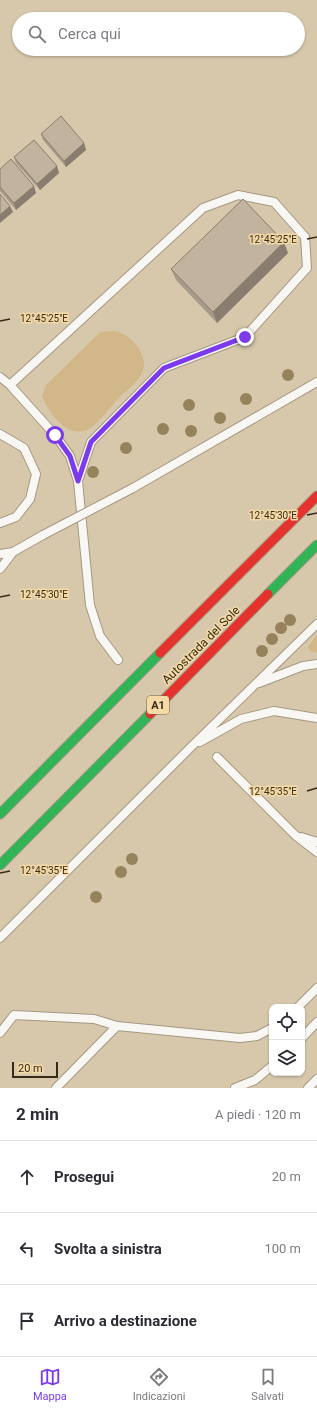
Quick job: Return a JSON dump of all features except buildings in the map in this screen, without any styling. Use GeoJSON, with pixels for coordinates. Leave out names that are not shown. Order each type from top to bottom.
{"type":"FeatureCollection","features":[{"type":"Feature","properties":{"kind":"highway","name":"Autostrada del Sole"},"geometry":{"type":"LineString","coordinates":[[0,814],[317,496]]}},
{"type":"Feature","properties":{"kind":"highway","name":"Autostrada del Sole"},"geometry":{"type":"LineString","coordinates":[[0,865],[317,545]]}},
{"type":"Feature","properties":{"kind":"lane"},"geometry":{"type":"LineString","coordinates":[[10,385],[202,208],[238,194],[274,202],[305,237],[307,268],[245,337],[164,368],[91,442],[78,481]]}},
{"type":"Feature","properties":{"kind":"lane"},"geometry":{"type":"LineString","coordinates":[[0,377],[10,385],[55,435],[70,456],[78,481],[90,605],[100,636],[118,660]]}},
{"type":"Feature","properties":{"kind":"lane"},"geometry":{"type":"LineString","coordinates":[[0,554],[13,552],[133,488],[317,382]]}},
{"type":"Feature","properties":{"kind":"lane"},"geometry":{"type":"LineString","coordinates":[[0,434],[24,448],[36,474],[30,499],[16,517],[0,524]]}},
{"type":"Feature","properties":{"kind":"lane"},"geometry":{"type":"LineString","coordinates":[[0,569],[13,552]]}},
{"type":"Feature","properties":{"kind":"lane"},"geometry":{"type":"LineString","coordinates":[[0,938],[189,749],[317,624]]}},
{"type":"Feature","properties":{"kind":"lane"},"geometry":{"type":"LineString","coordinates":[[256,684],[303,666],[317,664]]}},
{"type":"Feature","properties":{"kind":"lane"},"geometry":{"type":"LineString","coordinates":[[189,749],[241,719],[274,712],[317,718]]}},
{"type":"Feature","properties":{"kind":"lane"},"geometry":{"type":"LineString","coordinates":[[217,757],[295,835],[317,852]]}},
{"type":"Feature","properties":{"kind":"lane"},"geometry":{"type":"LineString","coordinates":[[295,835],[317,842]]}},
{"type":"Feature","properties":{"kind":"lane"},"geometry":{"type":"LineString","coordinates":[[301,1004],[317,988]]}},
{"type":"Feature","properties":{"kind":"lane"},"geometry":{"type":"LineString","coordinates":[[0,1033],[14,1014],[94,1019],[117,1026],[240,1038],[257,1036],[269,1030]]}},
{"type":"Feature","properties":{"kind":"lane"},"geometry":{"type":"LineString","coordinates":[[305,1035],[317,1022]]}},
{"type":"Feature","properties":{"kind":"lane"},"geometry":{"type":"LineString","coordinates":[[56,1088],[117,1026]]}},
{"type":"Feature","properties":{"kind":"lane"},"geometry":{"type":"LineString","coordinates":[[235,1088],[254,1080],[269,1068]]}},
{"type":"Feature","properties":{"kind":"lane"},"geometry":{"type":"LineString","coordinates":[[308,1088],[317,1079]]}},
{"type":"Feature","properties":{"kind":"shaded area"},"geometry":{"type":"Polygon","coordinates":[[[100,332],[119,332],[129,338],[138,348],[144,359],[143,370],[135,383],[119,398],[93,427],[81,431],[73,431],[66,428],[54,417],[45,403],[42,396],[46,385],[100,332]]]}},
{"type":"Feature","properties":{"kind":"shaded area"},"geometry":{"type":"Polygon","coordinates":[[[317,635],[317,653],[310,651],[308,647],[317,635]]]}},
{"type":"Feature","properties":{"kind":"traffic: fast"},"geometry":{"type":"LineString","coordinates":[[268,594],[317,545]]}},
{"type":"Feature","properties":{"kind":"traffic: fast"},"geometry":{"type":"LineString","coordinates":[[0,814],[160,653]]}},
{"type":"Feature","properties":{"kind":"traffic: fast"},"geometry":{"type":"LineString","coordinates":[[0,865],[150,714]]}},
{"type":"Feature","properties":{"kind":"traffic: jam"},"geometry":{"type":"LineString","coordinates":[[160,653],[317,496]]}},
{"type":"Feature","properties":{"kind":"traffic: jam"},"geometry":{"type":"LineString","coordinates":[[150,714],[268,594]]}},
{"type":"Feature","properties":{"kind":"route"},"geometry":{"type":"LineString","coordinates":[[55,435],[70,456],[78,481],[91,442],[164,368],[245,337]]}}]}
